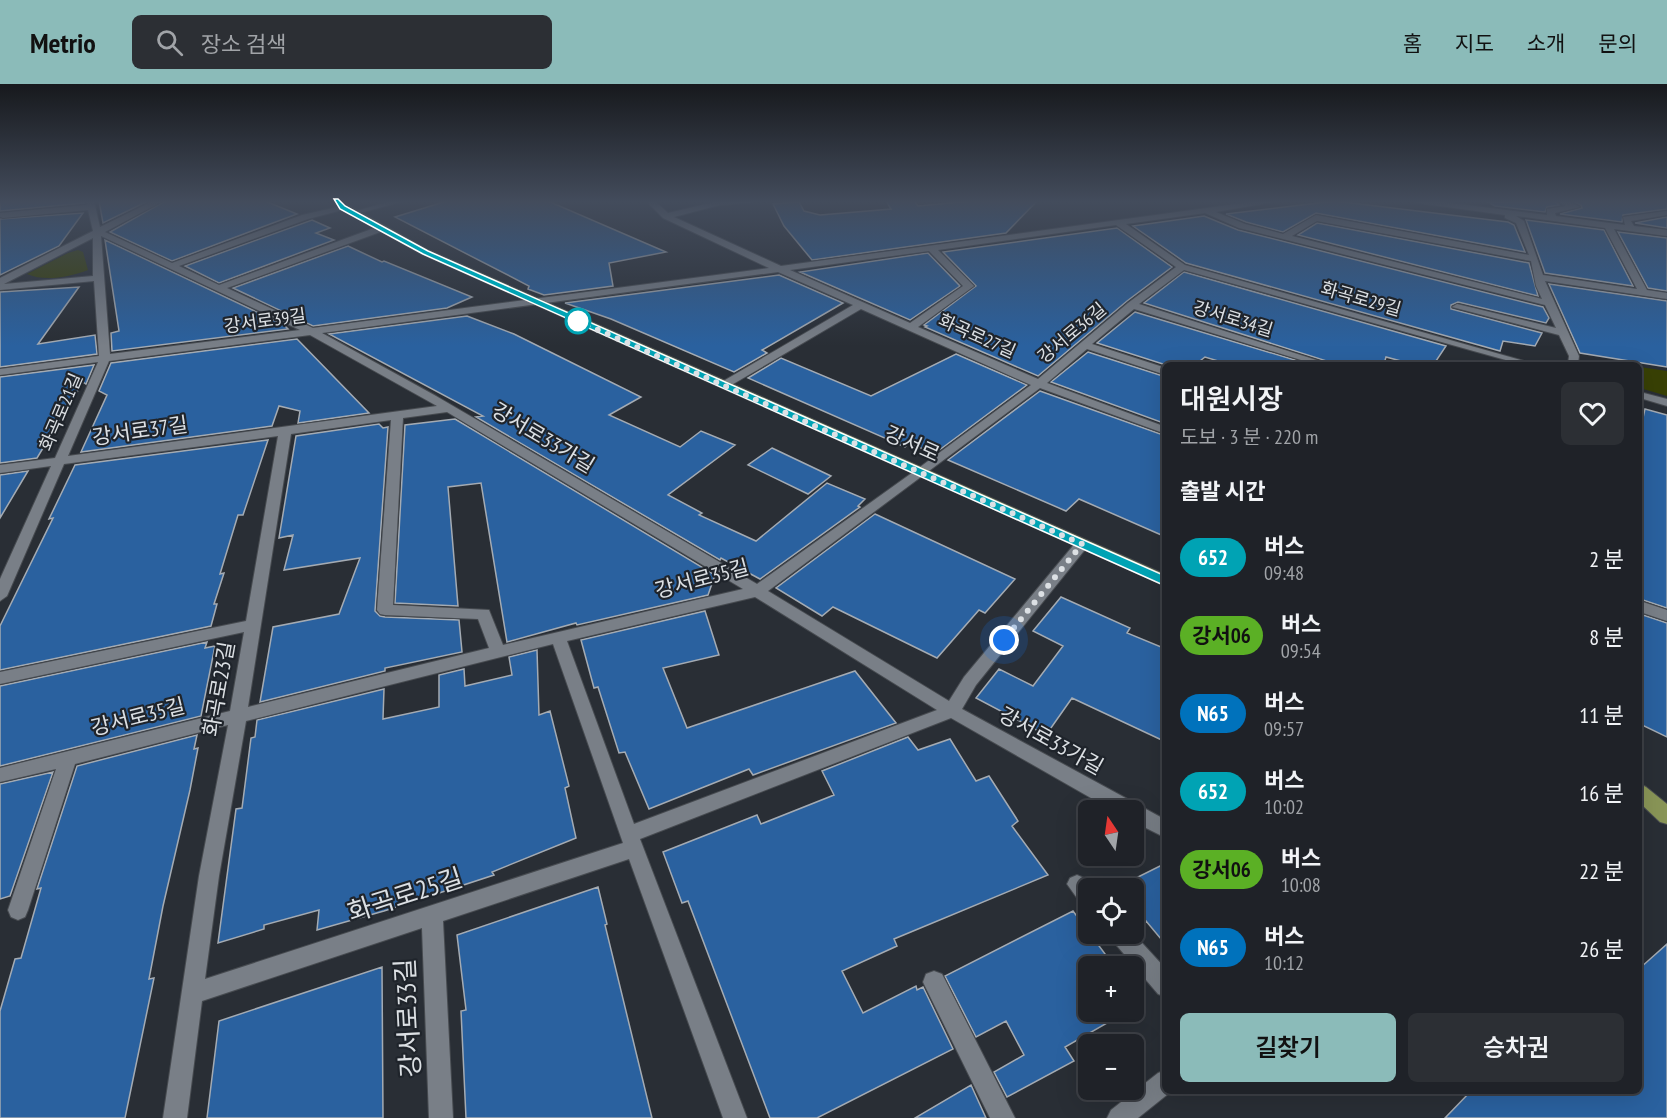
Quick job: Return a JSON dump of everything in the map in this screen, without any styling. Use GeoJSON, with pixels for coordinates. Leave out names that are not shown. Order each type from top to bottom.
{"type":"FeatureCollection","features":[{"type":"Feature","properties":{"kind":"main road","name":"강서로"},"geometry":{"type":"LineString","coordinates":[[420,249],[1162,579]]}},
{"type":"Feature","properties":{"kind":"main road"},"geometry":{"type":"LineString","coordinates":[[1642,793],[1667,804]]}},
{"type":"Feature","properties":{"kind":"main road"},"geometry":{"type":"LineString","coordinates":[[1642,794],[1667,816]]}},
{"type":"Feature","properties":{"kind":"street"},"geometry":{"type":"LineString","coordinates":[[0,282],[62,249]]}},
{"type":"Feature","properties":{"kind":"street","name":"화곡로21길"},"geometry":{"type":"LineString","coordinates":[[0,596],[62,461],[105,358],[97,249]]}},
{"type":"Feature","properties":{"kind":"street","name":"강서로33가길"},"geometry":{"type":"LineString","coordinates":[[136,249],[311,331],[448,408],[757,591],[952,711],[1111,800]]}},
{"type":"Feature","properties":{"kind":"street"},"geometry":{"type":"LineString","coordinates":[[171,266],[217,249]]}},
{"type":"Feature","properties":{"kind":"street"},"geometry":{"type":"LineString","coordinates":[[219,288],[325,249]]}},
{"type":"Feature","properties":{"kind":"street","name":"화곡로27길"},"geometry":{"type":"LineString","coordinates":[[737,249],[1039,384],[1162,430]]}},
{"type":"Feature","properties":{"kind":"street","name":"강서로39길"},"geometry":{"type":"LineString","coordinates":[[0,372],[914,249]]}},
{"type":"Feature","properties":{"kind":"street"},"geometry":{"type":"LineString","coordinates":[[911,327],[969,286],[932,249]]}},
{"type":"Feature","properties":{"kind":"street"},"geometry":{"type":"LineString","coordinates":[[1156,249],[1182,267]]}},
{"type":"Feature","properties":{"kind":"street"},"geometry":{"type":"LineString","coordinates":[[1337,249],[1548,303]]}},
{"type":"Feature","properties":{"kind":"street"},"geometry":{"type":"LineString","coordinates":[[1482,249],[1534,259]]}},
{"type":"Feature","properties":{"kind":"street"},"geometry":{"type":"LineString","coordinates":[[1530,249],[1548,303],[1574,356],[1574,362]]}},
{"type":"Feature","properties":{"kind":"street"},"geometry":{"type":"LineString","coordinates":[[1621,249],[1644,293]]}},
{"type":"Feature","properties":{"kind":"street","name":"강서로36길"},"geometry":{"type":"LineString","coordinates":[[921,473],[1039,384],[1132,305],[1182,267]]}},
{"type":"Feature","properties":{"kind":"street","name":"화곡로29길"},"geometry":{"type":"LineString","coordinates":[[1182,267],[1523,362]]}},
{"type":"Feature","properties":{"kind":"street"},"geometry":{"type":"LineString","coordinates":[[1539,277],[1667,296]]}},
{"type":"Feature","properties":{"kind":"street"},"geometry":{"type":"LineString","coordinates":[[0,287],[98,278]]}},
{"type":"Feature","properties":{"kind":"street"},"geometry":{"type":"LineString","coordinates":[[724,386],[861,305]]}},
{"type":"Feature","properties":{"kind":"street","name":"강서로34길"},"geometry":{"type":"LineString","coordinates":[[1132,305],[1317,362]]}},
{"type":"Feature","properties":{"kind":"street"},"geometry":{"type":"LineString","coordinates":[[1457,306],[1562,333]]}},
{"type":"Feature","properties":{"kind":"street"},"geometry":{"type":"LineString","coordinates":[[1085,345],[1162,371]]}},
{"type":"Feature","properties":{"kind":"street"},"geometry":{"type":"LineString","coordinates":[[1642,396],[1667,403]]}},
{"type":"Feature","properties":{"kind":"street"},"geometry":{"type":"LineString","coordinates":[[285,431],[448,408]]}},
{"type":"Feature","properties":{"kind":"street"},"geometry":{"type":"LineString","coordinates":[[397,415],[385,610],[484,614],[498,652]]}},
{"type":"Feature","properties":{"kind":"street","name":"강서로37길"},"geometry":{"type":"LineString","coordinates":[[0,470],[285,431]]}},
{"type":"Feature","properties":{"kind":"street","name":"화곡로23길"},"geometry":{"type":"LineString","coordinates":[[175,1118],[208,876],[238,716],[285,431]]}},
{"type":"Feature","properties":{"kind":"street","name":"강서로35길"},"geometry":{"type":"LineString","coordinates":[[0,775],[558,637],[757,591],[921,473]]}},
{"type":"Feature","properties":{"kind":"street"},"geometry":{"type":"LineString","coordinates":[[632,841],[952,711],[969,681],[1082,544]]}},
{"type":"Feature","properties":{"kind":"street"},"geometry":{"type":"LineString","coordinates":[[1642,607],[1667,616]]}},
{"type":"Feature","properties":{"kind":"street"},"geometry":{"type":"LineString","coordinates":[[0,678],[252,626]]}},
{"type":"Feature","properties":{"kind":"street"},"geometry":{"type":"LineString","coordinates":[[558,637],[735,1118]]}},
{"type":"Feature","properties":{"kind":"street","name":"강서로35길"},"geometry":{"type":"LineString","coordinates":[[18,910],[68,758]]}},
{"type":"Feature","properties":{"kind":"street"},"geometry":{"type":"LineString","coordinates":[[1144,818],[1162,828]]}},
{"type":"Feature","properties":{"kind":"street","name":"화곡로25길"},"geometry":{"type":"LineString","coordinates":[[192,994],[432,915],[632,841]]}},
{"type":"Feature","properties":{"kind":"street","name":"강서로33길"},"geometry":{"type":"LineString","coordinates":[[432,915],[441,1118]]}},
{"type":"Feature","properties":{"kind":"street"},"geometry":{"type":"LineString","coordinates":[[1129,944],[1162,981]]}},
{"type":"Feature","properties":{"kind":"street"},"geometry":{"type":"LineString","coordinates":[[934,982],[1003,1118]]}},
{"type":"Feature","properties":{"kind":"street"},"geometry":{"type":"LineString","coordinates":[[1119,1118],[1162,1084]]}},
{"type":"Feature","properties":{"kind":"green space"},"geometry":{"type":"Polygon","coordinates":[[[78,250],[83,252],[88,270],[57,278],[41,278],[27,274],[68,253],[78,250]]]}},
{"type":"Feature","properties":{"kind":"green space"},"geometry":{"type":"Polygon","coordinates":[[[1642,367],[1667,371],[1667,396],[1642,389],[1642,367]]]}},
{"type":"Feature","properties":{"kind":"building"},"geometry":{"type":"Polygon","coordinates":[[[0,249],[52,249],[0,275],[0,249]]]}},
{"type":"Feature","properties":{"kind":"building"},"geometry":{"type":"Polygon","coordinates":[[[106,249],[124,249],[284,325],[288,329],[112,351],[111,333],[119,331],[106,249]]]}},
{"type":"Feature","properties":{"kind":"building"},"geometry":{"type":"Polygon","coordinates":[[[147,249],[203,249],[172,261],[147,249]]]}},
{"type":"Feature","properties":{"kind":"building"},"geometry":{"type":"Polygon","coordinates":[[[231,249],[309,249],[219,283],[185,266],[231,249]]]}},
{"type":"Feature","properties":{"kind":"building"},"geometry":{"type":"Polygon","coordinates":[[[339,249],[355,249],[472,297],[447,308],[313,326],[233,288],[339,249]]]}},
{"type":"Feature","properties":{"kind":"building"},"geometry":{"type":"Polygon","coordinates":[[[458,249],[660,249],[666,252],[609,263],[613,286],[544,295],[528,289],[529,286],[458,249]]]}},
{"type":"Feature","properties":{"kind":"building"},"geometry":{"type":"Polygon","coordinates":[[[803,249],[889,249],[812,260],[803,249]]]}},
{"type":"Feature","properties":{"kind":"building"},"geometry":{"type":"Polygon","coordinates":[[[963,249],[1147,249],[1172,267],[1127,301],[1038,376],[925,327],[927,326],[924,325],[976,286],[943,252],[963,249]]]}},
{"type":"Feature","properties":{"kind":"building"},"geometry":{"type":"Polygon","coordinates":[[[1166,249],[1314,249],[1543,307],[1549,318],[1546,323],[1458,302],[1451,305],[1451,309],[1542,333],[1535,346],[1503,341],[1500,351],[1186,263],[1166,249]]]}},
{"type":"Feature","properties":{"kind":"building"},"geometry":{"type":"Polygon","coordinates":[[[1354,249],[1456,249],[1529,263],[1538,296],[1354,249]]]}},
{"type":"Feature","properties":{"kind":"building"},"geometry":{"type":"Polygon","coordinates":[[[1536,249],[1614,249],[1633,286],[1545,273],[1536,249]]]}},
{"type":"Feature","properties":{"kind":"building"},"geometry":{"type":"Polygon","coordinates":[[[1627,249],[1667,249],[1667,291],[1648,288],[1627,249]]]}},
{"type":"Feature","properties":{"kind":"building"},"geometry":{"type":"Polygon","coordinates":[[[928,253],[960,286],[910,320],[800,272],[928,253]]]}},
{"type":"Feature","properties":{"kind":"building"},"geometry":{"type":"Polygon","coordinates":[[[1184,272],[1446,346],[1435,362],[1405,362],[1386,357],[1385,362],[1330,362],[1144,303],[1184,272]]]}},
{"type":"Feature","properties":{"kind":"building"},"geometry":{"type":"Polygon","coordinates":[[[779,275],[843,303],[762,350],[767,353],[734,372],[611,319],[565,303],[779,275]]]}},
{"type":"Feature","properties":{"kind":"building"},"geometry":{"type":"Polygon","coordinates":[[[1549,284],[1667,301],[1667,367],[1580,353],[1549,284]]]}},
{"type":"Feature","properties":{"kind":"building"},"geometry":{"type":"Polygon","coordinates":[[[79,287],[38,344],[95,335],[97,354],[0,367],[0,292],[79,287]]]}},
{"type":"Feature","properties":{"kind":"building"},"geometry":{"type":"Polygon","coordinates":[[[1135,312],[1301,362],[1221,362],[1205,357],[1199,362],[1162,364],[1097,343],[1135,312]]]}},
{"type":"Feature","properties":{"kind":"building"},"geometry":{"type":"Polygon","coordinates":[[[467,316],[514,334],[641,397],[609,415],[680,447],[701,431],[735,445],[668,495],[702,513],[699,515],[756,541],[827,483],[865,499],[858,506],[860,507],[760,579],[721,558],[720,560],[476,417],[483,416],[329,334],[467,316]]]}},
{"type":"Feature","properties":{"kind":"building"},"geometry":{"type":"Polygon","coordinates":[[[297,339],[369,413],[298,423],[300,411],[279,406],[272,426],[81,452],[107,395],[99,391],[111,363],[297,339]]]}},
{"type":"Feature","properties":{"kind":"building"},"geometry":{"type":"Polygon","coordinates":[[[1088,352],[1162,376],[1162,423],[1051,382],[1088,352]]]}},
{"type":"Feature","properties":{"kind":"building"},"geometry":{"type":"Polygon","coordinates":[[[956,354],[1027,385],[934,454],[910,443],[905,447],[748,378],[781,358],[871,396],[956,354]]]}},
{"type":"Feature","properties":{"kind":"building"},"geometry":{"type":"Polygon","coordinates":[[[94,365],[86,384],[83,382],[37,458],[0,463],[0,377],[94,365]]]}},
{"type":"Feature","properties":{"kind":"building"},"geometry":{"type":"Polygon","coordinates":[[[1040,391],[1162,435],[1162,535],[1079,499],[1066,511],[948,460],[1040,391]]]}},
{"type":"Feature","properties":{"kind":"building"},"geometry":{"type":"Polygon","coordinates":[[[1645,409],[1667,415],[1667,608],[1642,600],[1642,422],[1645,409]]]}},
{"type":"Feature","properties":{"kind":"building"},"geometry":{"type":"Polygon","coordinates":[[[455,419],[715,575],[708,595],[577,625],[576,623],[507,642],[481,483],[448,487],[458,606],[395,603],[405,425],[455,419]]]}},
{"type":"Feature","properties":{"kind":"building"},"geometry":{"type":"Polygon","coordinates":[[[379,424],[383,428],[388,427],[375,611],[385,617],[459,620],[462,652],[385,668],[385,671],[260,702],[273,627],[339,614],[360,558],[284,570],[293,535],[279,538],[296,436],[379,424]]]}},
{"type":"Feature","properties":{"kind":"building"},"geometry":{"type":"Polygon","coordinates":[[[268,440],[243,515],[238,515],[220,574],[224,573],[214,604],[217,604],[211,626],[0,670],[0,626],[53,518],[49,519],[75,465],[268,440]]]}},
{"type":"Feature","properties":{"kind":"building"},"geometry":{"type":"Polygon","coordinates":[[[772,448],[831,476],[808,494],[748,465],[772,448]]]}},
{"type":"Feature","properties":{"kind":"building"},"geometry":{"type":"Polygon","coordinates":[[[28,471],[0,518],[0,475],[28,471]]]}},
{"type":"Feature","properties":{"kind":"building"},"geometry":{"type":"Polygon","coordinates":[[[875,514],[1015,579],[985,613],[979,610],[937,658],[833,607],[822,616],[776,588],[875,514]]]}},
{"type":"Feature","properties":{"kind":"building"},"geometry":{"type":"Polygon","coordinates":[[[1061,597],[1130,628],[1127,633],[1162,647],[1162,740],[1072,698],[1046,735],[976,698],[999,669],[1033,686],[1063,646],[1033,631],[1061,597]]]}},
{"type":"Feature","properties":{"kind":"building"},"geometry":{"type":"Polygon","coordinates":[[[705,611],[719,655],[663,668],[687,728],[855,671],[896,723],[753,775],[749,769],[649,809],[625,752],[619,753],[598,687],[594,688],[581,640],[705,611]]]}},
{"type":"Feature","properties":{"kind":"building"},"geometry":{"type":"Polygon","coordinates":[[[1642,615],[1667,623],[1667,737],[1642,725],[1642,615]]]}},
{"type":"Feature","properties":{"kind":"building"},"geometry":{"type":"Polygon","coordinates":[[[207,642],[205,648],[215,646],[201,716],[0,766],[0,686],[207,642]]]}},
{"type":"Feature","properties":{"kind":"building"},"geometry":{"type":"Polygon","coordinates":[[[537,650],[539,715],[550,711],[569,786],[565,788],[576,838],[492,872],[494,875],[384,911],[317,930],[319,910],[264,925],[264,929],[218,943],[236,809],[242,808],[251,738],[255,737],[257,720],[384,689],[383,719],[439,707],[439,675],[464,669],[465,686],[512,675],[509,657],[537,650]]]}},
{"type":"Feature","properties":{"kind":"building"},"geometry":{"type":"Polygon","coordinates":[[[197,735],[194,749],[198,748],[163,906],[149,979],[154,978],[125,1118],[0,1118],[0,1011],[15,959],[21,958],[41,888],[37,889],[77,766],[197,735]]]}},
{"type":"Feature","properties":{"kind":"building"},"geometry":{"type":"Polygon","coordinates":[[[908,737],[918,750],[950,739],[976,781],[989,776],[1018,821],[1012,826],[1048,875],[894,939],[897,946],[842,971],[863,1013],[916,986],[917,990],[923,987],[953,1049],[817,1118],[770,1118],[688,901],[682,903],[663,852],[757,815],[761,824],[834,795],[822,771],[908,737]]]}},
{"type":"Feature","properties":{"kind":"building"},"geometry":{"type":"Polygon","coordinates":[[[53,772],[10,896],[0,899],[0,784],[53,772]]]}},
{"type":"Feature","properties":{"kind":"building"},"geometry":{"type":"Polygon","coordinates":[[[1162,865],[1162,940],[1146,921],[1144,922],[1144,878],[1136,878],[1162,865]]]}},
{"type":"Feature","properties":{"kind":"building"},"geometry":{"type":"Polygon","coordinates":[[[598,887],[607,924],[605,925],[652,1118],[466,1118],[461,1011],[466,1010],[457,935],[598,887]]]}},
{"type":"Feature","properties":{"kind":"building"},"geometry":{"type":"Polygon","coordinates":[[[1073,911],[1078,918],[1078,944],[1098,944],[1107,956],[1078,956],[1078,1022],[1109,1022],[1088,1034],[1078,1034],[1078,1040],[1065,1047],[1074,1061],[1007,1097],[994,1072],[1024,1055],[1006,1021],[976,1037],[945,976],[1073,911]]]}},
{"type":"Feature","properties":{"kind":"building"},"geometry":{"type":"Polygon","coordinates":[[[1667,944],[1667,1118],[1445,1118],[1468,1094],[1642,1094],[1642,966],[1667,944]]]}},
{"type":"Feature","properties":{"kind":"building"},"geometry":{"type":"Polygon","coordinates":[[[382,967],[383,1118],[207,1118],[219,1021],[382,967]]]}},
{"type":"Feature","properties":{"kind":"building"},"geometry":{"type":"Polygon","coordinates":[[[971,1085],[986,1118],[915,1118],[971,1085]]]}},
{"type":"Feature","properties":{"kind":"bus line","name":"652"},"geometry":{"type":"LineString","coordinates":[[420,249],[1162,579]]}},
{"type":"Feature","properties":{"kind":"route"},"geometry":{"type":"LineString","coordinates":[[578,321],[1082,544],[1004,640]]}}]}
